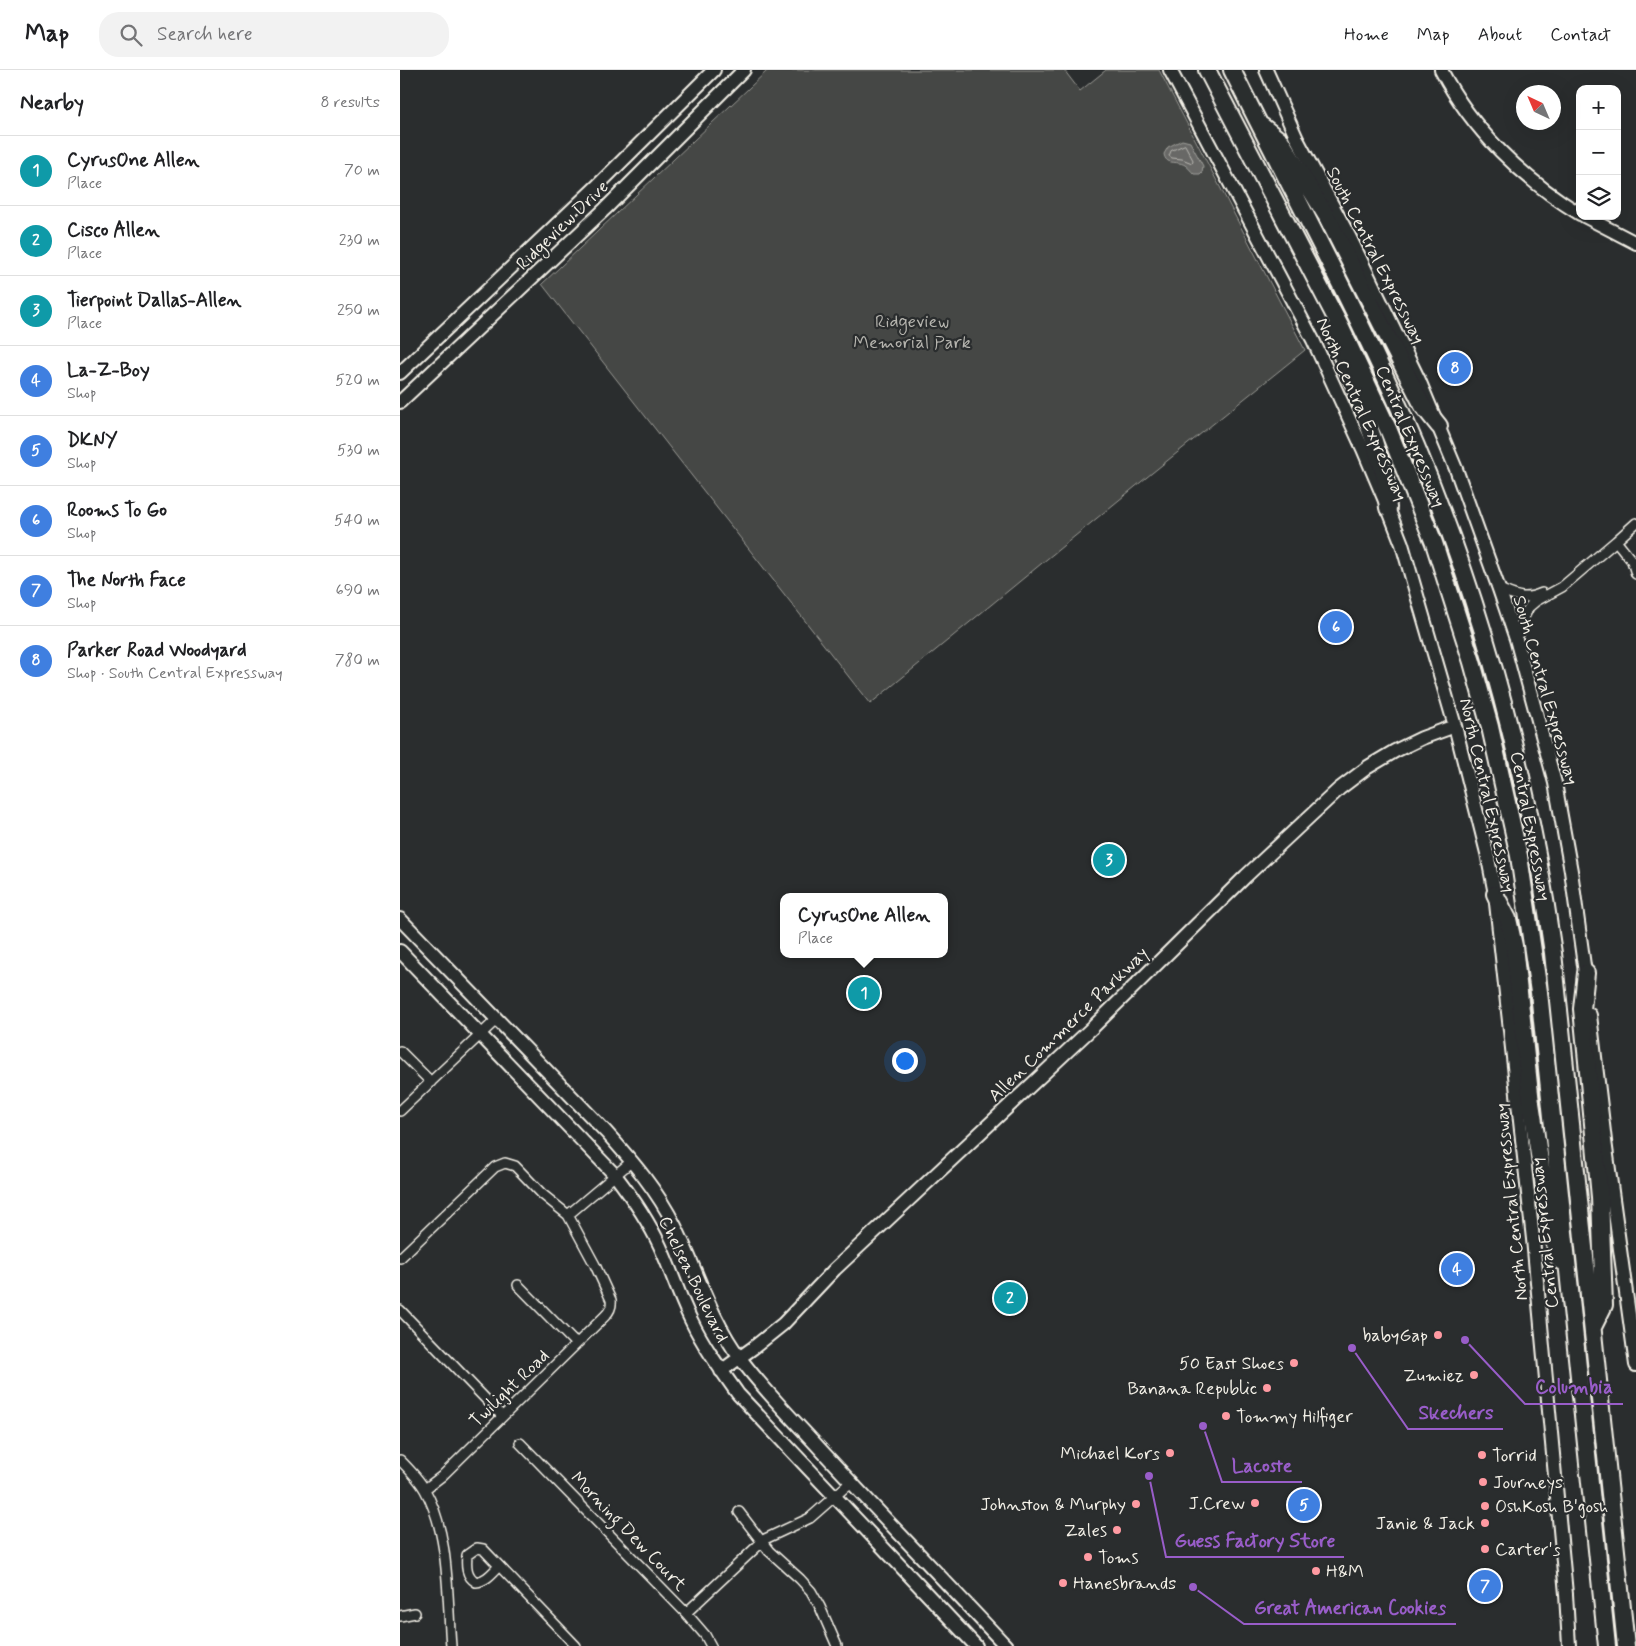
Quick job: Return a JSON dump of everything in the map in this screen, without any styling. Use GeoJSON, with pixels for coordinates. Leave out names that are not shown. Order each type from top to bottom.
{"type":"FeatureCollection","features":[{"type":"Feature","properties":{"kind":"highway","name":"Central Expressway"},"geometry":{"type":"LineString","coordinates":[[1207,70],[1357,360],[1386,424],[1431,535],[1472,662],[1490,726],[1508,803],[1528,910],[1539,992],[1607,1646]]}},
{"type":"Feature","properties":{"kind":"highway","name":"Central Expressway"},"geometry":{"type":"LineString","coordinates":[[1232,70],[1371,346],[1416,447],[1456,551],[1498,683],[1526,800],[1549,926],[1626,1646]]}},
{"type":"Feature","properties":{"kind":"highway"},"geometry":{"type":"LineString","coordinates":[[1258,123],[1281,141],[1326,215],[1423,406],[1439,426]]}},
{"type":"Feature","properties":{"kind":"highway"},"geometry":{"type":"LineString","coordinates":[[1326,299],[1339,349],[1356,389],[1385,478],[1388,508]]}},
{"type":"Feature","properties":{"kind":"highway"},"geometry":{"type":"LineString","coordinates":[[1495,894],[1508,919],[1514,946],[1531,1103],[1548,1212],[1557,1253],[1571,1290]]}},
{"type":"Feature","properties":{"kind":"highway"},"geometry":{"type":"LineString","coordinates":[[1586,973],[1582,1009],[1600,1197],[1604,1305],[1593,1326]]}},
{"type":"Feature","properties":{"kind":"main road","name":"Ridgeview Drive"},"geometry":{"type":"LineString","coordinates":[[400,372],[596,187],[714,70]]}},
{"type":"Feature","properties":{"kind":"main road","name":"Ridgeview Drive"},"geometry":{"type":"LineString","coordinates":[[400,402],[605,209],[744,70]]}},
{"type":"Feature","properties":{"kind":"main road","name":"North Central Expressway"},"geometry":{"type":"LineString","coordinates":[[1170,70],[1313,340],[1388,508],[1412,578],[1455,726],[1487,853],[1495,894],[1532,1230],[1566,1594],[1568,1646]]}},
{"type":"Feature","properties":{"kind":"main road"},"geometry":{"type":"LineString","coordinates":[[1178,70],[1202,118],[1214,152]]}},
{"type":"Feature","properties":{"kind":"main road","name":"South Central Expressway"},"geometry":{"type":"LineString","coordinates":[[1266,70],[1297,139],[1350,238],[1405,348],[1439,426],[1516,640],[1555,783],[1571,871],[1586,973],[1605,1141],[1636,1365]]}},
{"type":"Feature","properties":{"kind":"main road"},"geometry":{"type":"LineString","coordinates":[[1441,70],[1465,109],[1496,146],[1521,171],[1576,211]]}},
{"type":"Feature","properties":{"kind":"main road"},"geometry":{"type":"LineString","coordinates":[[1592,220],[1635,243]]}},
{"type":"Feature","properties":{"kind":"main road"},"geometry":{"type":"LineString","coordinates":[[508,271],[522,287]]}},
{"type":"Feature","properties":{"kind":"main road","name":"Allen Commerce Parkway"},"geometry":{"type":"LineString","coordinates":[[721,1371],[740,1358],[786,1320],[836,1269],[1093,1027],[1240,882],[1334,794],[1359,774],[1395,751],[1422,738],[1455,726]]}},
{"type":"Feature","properties":{"kind":"main road"},"geometry":{"type":"LineString","coordinates":[[400,919],[497,1019]]}},
{"type":"Feature","properties":{"kind":"main road","name":"Chelsea Boulevard"},"geometry":{"type":"LineString","coordinates":[[400,951],[615,1175],[647,1221],[667,1262],[693,1324],[721,1371],[738,1394],[976,1646]]}},
{"type":"Feature","properties":{"kind":"main road","name":"Chelsea Boulevard"},"geometry":{"type":"LineString","coordinates":[[497,1019],[606,1132],[650,1183],[681,1238],[724,1335],[762,1386],[1006,1646]]}},
{"type":"Feature","properties":{"kind":"street"},"geometry":{"type":"LineString","coordinates":[[1516,640],[1529,607],[1536,601],[1562,587],[1616,542],[1636,522]]}},
{"type":"Feature","properties":{"kind":"street"},"geometry":{"type":"LineString","coordinates":[[1616,542],[1632,561],[1636,574]]}},
{"type":"Feature","properties":{"kind":"street"},"geometry":{"type":"LineString","coordinates":[[1499,589],[1527,598],[1569,580]]}},
{"type":"Feature","properties":{"kind":"street"},"geometry":{"type":"LineString","coordinates":[[400,1111],[497,1019]]}},
{"type":"Feature","properties":{"kind":"street"},"geometry":{"type":"LineString","coordinates":[[400,1050],[430,1082]]}},
{"type":"Feature","properties":{"kind":"street"},"geometry":{"type":"LineString","coordinates":[[400,1258],[495,1167],[505,1163],[515,1166],[542,1194],[568,1215],[632,1161]]}},
{"type":"Feature","properties":{"kind":"street","name":"Twilight Road"},"geometry":{"type":"LineString","coordinates":[[425,1489],[442,1476],[605,1316],[611,1306],[611,1300],[595,1265],[568,1215]]}},
{"type":"Feature","properties":{"kind":"street"},"geometry":{"type":"LineString","coordinates":[[518,1285],[576,1344]]}},
{"type":"Feature","properties":{"kind":"street"},"geometry":{"type":"LineString","coordinates":[[400,1310],[502,1416]]}},
{"type":"Feature","properties":{"kind":"street","name":"Morning Dew Court"},"geometry":{"type":"LineString","coordinates":[[520,1443],[686,1613],[705,1635],[711,1646]]}},
{"type":"Feature","properties":{"kind":"street"},"geometry":{"type":"LineString","coordinates":[[400,1460],[425,1489],[439,1524],[444,1546],[451,1646]]}},
{"type":"Feature","properties":{"kind":"street"},"geometry":{"type":"LineString","coordinates":[[686,1613],[762,1541],[773,1534],[810,1518],[851,1482]]}},
{"type":"Feature","properties":{"kind":"street"},"geometry":{"type":"LineString","coordinates":[[739,1512],[769,1551],[811,1591],[837,1646]]}},
{"type":"Feature","properties":{"kind":"street"},"geometry":{"type":"LineString","coordinates":[[499,1566],[573,1645]]}},
{"type":"Feature","properties":{"kind":"street"},"geometry":{"type":"LineString","coordinates":[[400,1616],[415,1614]]}},
{"type":"Feature","properties":{"kind":"green space","name":"Ridgeview Memorial Park"},"geometry":{"type":"Polygon","coordinates":[[[768,70],[1064,70],[1080,91],[1106,70],[1159,70],[1305,350],[870,704],[542,284],[768,70]]]}},
{"type":"Feature","properties":{"kind":"water"},"geometry":{"type":"Polygon","coordinates":[[[1182,140],[1190,142],[1203,166],[1200,174],[1194,174],[1185,165],[1169,161],[1165,158],[1164,154],[1168,147],[1182,140]]]}},
{"type":"Feature","properties":{"kind":"place","name":"Parker Road Woodyard"},"geometry":{"type":"Point","coordinates":[1455,368]}},
{"type":"Feature","properties":{"kind":"place","name":"Rooms To Go"},"geometry":{"type":"Point","coordinates":[1336,627]}},
{"type":"Feature","properties":{"kind":"place","name":"Tierpoint Dallas-Allen"},"geometry":{"type":"Point","coordinates":[1109,860]}},
{"type":"Feature","properties":{"kind":"place","name":"CyrusOne Allen"},"geometry":{"type":"Point","coordinates":[864,993]}},
{"type":"Feature","properties":{"kind":"place","name":"La-Z-Boy"},"geometry":{"type":"Point","coordinates":[1457,1269]}},
{"type":"Feature","properties":{"kind":"place","name":"Cisco Allen"},"geometry":{"type":"Point","coordinates":[1010,1298]}},
{"type":"Feature","properties":{"kind":"place","name":"babyGap"},"geometry":{"type":"Point","coordinates":[1438,1335]}},
{"type":"Feature","properties":{"kind":"place","name":"Columbia"},"geometry":{"type":"Point","coordinates":[1465,1340]}},
{"type":"Feature","properties":{"kind":"place","name":"Skechers"},"geometry":{"type":"Point","coordinates":[1352,1348]}},
{"type":"Feature","properties":{"kind":"place","name":"50 East Shoes"},"geometry":{"type":"Point","coordinates":[1294,1363]}},
{"type":"Feature","properties":{"kind":"place","name":"Zumiez"},"geometry":{"type":"Point","coordinates":[1474,1375]}},
{"type":"Feature","properties":{"kind":"place","name":"Banana Republic"},"geometry":{"type":"Point","coordinates":[1267,1388]}},
{"type":"Feature","properties":{"kind":"place","name":"Tommy Hilfiger"},"geometry":{"type":"Point","coordinates":[1226,1416]}},
{"type":"Feature","properties":{"kind":"place","name":"Lacoste"},"geometry":{"type":"Point","coordinates":[1203,1426]}},
{"type":"Feature","properties":{"kind":"place","name":"Michael Kors"},"geometry":{"type":"Point","coordinates":[1170,1453]}},
{"type":"Feature","properties":{"kind":"place","name":"Torrid"},"geometry":{"type":"Point","coordinates":[1482,1455]}},
{"type":"Feature","properties":{"kind":"place","name":"Guess Factory Store"},"geometry":{"type":"Point","coordinates":[1149,1476]}},
{"type":"Feature","properties":{"kind":"place","name":"Journeys"},"geometry":{"type":"Point","coordinates":[1483,1482]}},
{"type":"Feature","properties":{"kind":"place","name":"J.Crew"},"geometry":{"type":"Point","coordinates":[1255,1503]}},
{"type":"Feature","properties":{"kind":"place","name":"Johnston & Murphy"},"geometry":{"type":"Point","coordinates":[1136,1504]}},
{"type":"Feature","properties":{"kind":"place","name":"DKNY"},"geometry":{"type":"Point","coordinates":[1304,1505]}},
{"type":"Feature","properties":{"kind":"place","name":"OshKosh B'gosh"},"geometry":{"type":"Point","coordinates":[1485,1506]}},
{"type":"Feature","properties":{"kind":"place","name":"Janie & Jack"},"geometry":{"type":"Point","coordinates":[1485,1523]}},
{"type":"Feature","properties":{"kind":"place","name":"Zales"},"geometry":{"type":"Point","coordinates":[1117,1530]}},
{"type":"Feature","properties":{"kind":"place","name":"Carter's"},"geometry":{"type":"Point","coordinates":[1485,1549]}},
{"type":"Feature","properties":{"kind":"place","name":"Toms"},"geometry":{"type":"Point","coordinates":[1088,1557]}},
{"type":"Feature","properties":{"kind":"place","name":"H&M"},"geometry":{"type":"Point","coordinates":[1316,1571]}},
{"type":"Feature","properties":{"kind":"place","name":"Hanesbrands"},"geometry":{"type":"Point","coordinates":[1063,1583]}},
{"type":"Feature","properties":{"kind":"place","name":"The North Face"},"geometry":{"type":"Point","coordinates":[1485,1586]}},
{"type":"Feature","properties":{"kind":"place","name":"Great American Cookies"},"geometry":{"type":"Point","coordinates":[1193,1587]}}]}
